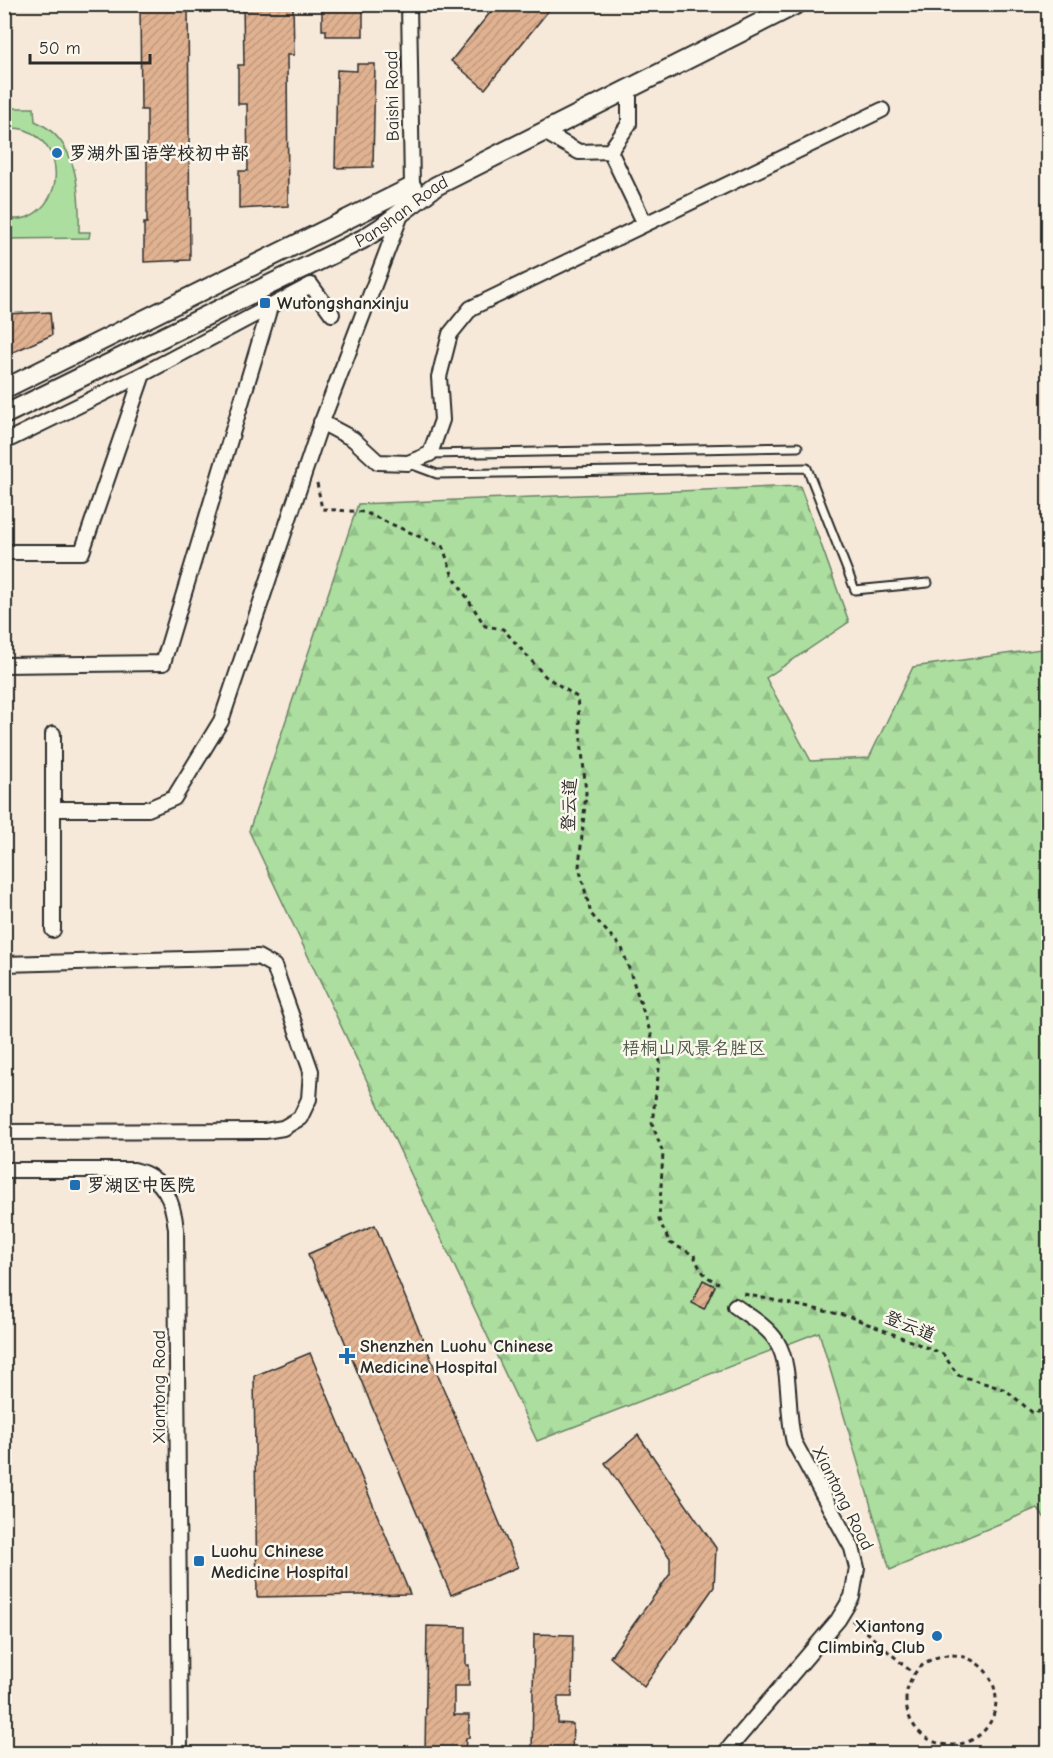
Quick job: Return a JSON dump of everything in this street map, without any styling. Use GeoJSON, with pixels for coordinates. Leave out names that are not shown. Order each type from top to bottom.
{"type":"FeatureCollection","features":[{"type":"Feature","properties":{"kind":"street","name":"Baishi Road"},"geometry":{"type":"LineString","coordinates":[[409,4],[412,187]]}},
{"type":"Feature","properties":{"kind":"street","name":"Panshan Road"},"geometry":{"type":"LineString","coordinates":[[4,415],[363,239],[436,186],[797,4]]}},
{"type":"Feature","properties":{"kind":"street"},"geometry":{"type":"LineString","coordinates":[[610,151],[629,124],[629,89]]}},
{"type":"Feature","properties":{"kind":"street"},"geometry":{"type":"LineString","coordinates":[[321,422],[353,440],[378,462],[408,463],[430,454],[442,420],[440,377],[450,334],[471,308],[882,110]]}},
{"type":"Feature","properties":{"kind":"street"},"geometry":{"type":"LineString","coordinates":[[544,132],[579,152],[610,151]]}},
{"type":"Feature","properties":{"kind":"street"},"geometry":{"type":"LineString","coordinates":[[610,151],[645,224]]}},
{"type":"Feature","properties":{"kind":"street","name":"Panshan Road"},"geometry":{"type":"LineString","coordinates":[[4,389],[412,187]]}},
{"type":"Feature","properties":{"kind":"street"},"geometry":{"type":"LineString","coordinates":[[54,809],[148,809],[174,798],[221,721],[321,422],[402,212]]}},
{"type":"Feature","properties":{"kind":"street"},"geometry":{"type":"LineString","coordinates":[[4,442],[143,374],[310,285],[332,314]]}},
{"type":"Feature","properties":{"kind":"street"},"geometry":{"type":"LineString","coordinates":[[4,665],[163,663],[270,307]]}},
{"type":"Feature","properties":{"kind":"street"},"geometry":{"type":"LineString","coordinates":[[4,552],[82,552],[143,374]]}},
{"type":"Feature","properties":{"kind":"street"},"geometry":{"type":"LineString","coordinates":[[53,734],[53,930]]}},
{"type":"Feature","properties":{"kind":"street"},"geometry":{"type":"LineString","coordinates":[[4,964],[258,957],[274,966],[310,1071],[309,1099],[300,1118],[283,1128],[265,1131],[4,1131]]}},
{"type":"Feature","properties":{"kind":"street","name":"Xiantong Road"},"geometry":{"type":"LineString","coordinates":[[4,1170],[134,1170],[155,1179],[165,1189],[171,1202],[176,1229],[180,1754]]}},
{"type":"Feature","properties":{"kind":"street","name":"Xiantong Road"},"geometry":{"type":"LineString","coordinates":[[724,1754],[843,1612],[852,1597],[857,1568],[852,1548],[794,1442],[789,1425],[784,1359],[777,1342],[738,1300]]}},
{"type":"Feature","properties":{"kind":"lane"},"geometry":{"type":"LineString","coordinates":[[430,454],[798,447]]}},
{"type":"Feature","properties":{"kind":"lane"},"geometry":{"type":"LineString","coordinates":[[408,463],[437,474],[807,468],[855,590],[928,583]]}},
{"type":"Feature","properties":{"kind":"path","name":"登云道"},"geometry":{"type":"LineString","coordinates":[[316,478],[322,509],[364,512],[443,547],[452,574],[485,626],[503,629],[544,676],[577,697],[586,793],[579,867],[591,914],[622,948],[660,1061],[652,1123],[663,1153],[659,1220],[670,1243],[694,1255],[699,1269],[711,1280],[719,1283]]}},
{"type":"Feature","properties":{"kind":"path","name":"登云道"},"geometry":{"type":"LineString","coordinates":[[738,1300],[848,1316],[943,1354],[958,1375],[1006,1390],[1034,1414],[1048,1406]]}},
{"type":"Feature","properties":{"kind":"path"},"geometry":{"type":"LineString","coordinates":[[843,1612],[914,1674]]}},
{"type":"Feature","properties":{"kind":"path"},"geometry":{"type":"LineString","coordinates":[[951,1655],[978,1664],[988,1675],[995,1695],[993,1717],[986,1729],[974,1739],[960,1745],[945,1745],[930,1741],[918,1732],[910,1719],[906,1704],[907,1689],[914,1674],[924,1664],[951,1655]]}},
{"type":"Feature","properties":{"kind":"green space"},"geometry":{"type":"Polygon","coordinates":[[[5,108],[34,108],[35,121],[60,140],[74,168],[79,200],[79,232],[90,232],[89,238],[5,239],[5,219],[25,218],[40,209],[49,199],[54,187],[55,174],[54,161],[40,139],[25,130],[5,128],[5,108]]]}},
{"type":"Feature","properties":{"kind":"green space"},"geometry":{"type":"Polygon","coordinates":[[[4,132],[8,132],[10,215],[5,215],[4,132]]]}},
{"type":"Feature","properties":{"kind":"green space","name":"梧桐山风景名胜区"},"geometry":{"type":"Polygon","coordinates":[[[800,486],[849,622],[766,678],[811,761],[869,758],[913,667],[1048,648],[1048,1522],[1037,1508],[890,1570],[819,1332],[537,1441],[249,831],[358,504],[800,486]]]}},
{"type":"Feature","properties":{"kind":"building"},"geometry":{"type":"Polygon","coordinates":[[[140,4],[188,4],[190,260],[144,262],[144,223],[147,223],[147,110],[141,110],[140,4]]]}},
{"type":"Feature","properties":{"kind":"building"},"geometry":{"type":"Polygon","coordinates":[[[243,4],[293,4],[294,55],[287,55],[288,206],[239,209],[239,171],[248,171],[247,104],[238,104],[238,65],[244,65],[243,4]]]}},
{"type":"Feature","properties":{"kind":"building"},"geometry":{"type":"Polygon","coordinates":[[[322,4],[363,4],[363,36],[326,36],[326,30],[322,30],[322,4]]]}},
{"type":"Feature","properties":{"kind":"building"},"geometry":{"type":"Polygon","coordinates":[[[497,4],[542,4],[549,10],[485,89],[451,61],[497,4]]]}},
{"type":"Feature","properties":{"kind":"building"},"geometry":{"type":"Polygon","coordinates":[[[357,64],[375,64],[373,167],[335,168],[337,70],[357,71],[357,64]]]}},
{"type":"Feature","properties":{"kind":"building"},"geometry":{"type":"Polygon","coordinates":[[[50,312],[52,335],[4,356],[4,314],[50,312]]]}},
{"type":"Feature","properties":{"kind":"building"},"geometry":{"type":"Polygon","coordinates":[[[375,1225],[518,1567],[451,1595],[308,1254],[375,1225]]]}},
{"type":"Feature","properties":{"kind":"building"},"geometry":{"type":"Polygon","coordinates":[[[703,1280],[715,1286],[704,1309],[692,1303],[703,1280]]]}},
{"type":"Feature","properties":{"kind":"building"},"geometry":{"type":"Polygon","coordinates":[[[310,1353],[410,1594],[257,1597],[254,1376],[310,1353]]]}},
{"type":"Feature","properties":{"kind":"building"},"geometry":{"type":"Polygon","coordinates":[[[638,1435],[716,1548],[714,1587],[644,1687],[610,1657],[670,1574],[670,1558],[605,1463],[638,1435]]]}},
{"type":"Feature","properties":{"kind":"building"},"geometry":{"type":"Polygon","coordinates":[[[427,1626],[466,1627],[466,1665],[469,1665],[469,1686],[454,1686],[454,1715],[469,1715],[469,1738],[466,1738],[465,1754],[425,1754],[427,1626]]]}},
{"type":"Feature","properties":{"kind":"building"},"geometry":{"type":"Polygon","coordinates":[[[534,1634],[573,1635],[572,1697],[558,1697],[558,1723],[573,1724],[572,1754],[532,1754],[534,1634]]]}},
{"type":"Feature","properties":{"kind":"place","name":"罗湖外国语学校初中部"},"geometry":{"type":"Point","coordinates":[57,153]}},
{"type":"Feature","properties":{"kind":"place","name":"Wutongshanxinju"},"geometry":{"type":"Point","coordinates":[265,303]}},
{"type":"Feature","properties":{"kind":"place","name":"罗湖区中医院"},"geometry":{"type":"Point","coordinates":[75,1185]}},
{"type":"Feature","properties":{"kind":"place","name":"Shenzhen Luohu Chinese Medicine Hospital"},"geometry":{"type":"Point","coordinates":[347,1356]}},
{"type":"Feature","properties":{"kind":"place","name":"Luohu Chinese Medicine Hospital"},"geometry":{"type":"Point","coordinates":[199,1561]}},
{"type":"Feature","properties":{"kind":"place","name":"Xiantong Climbing Club"},"geometry":{"type":"Point","coordinates":[937,1636]}}]}
